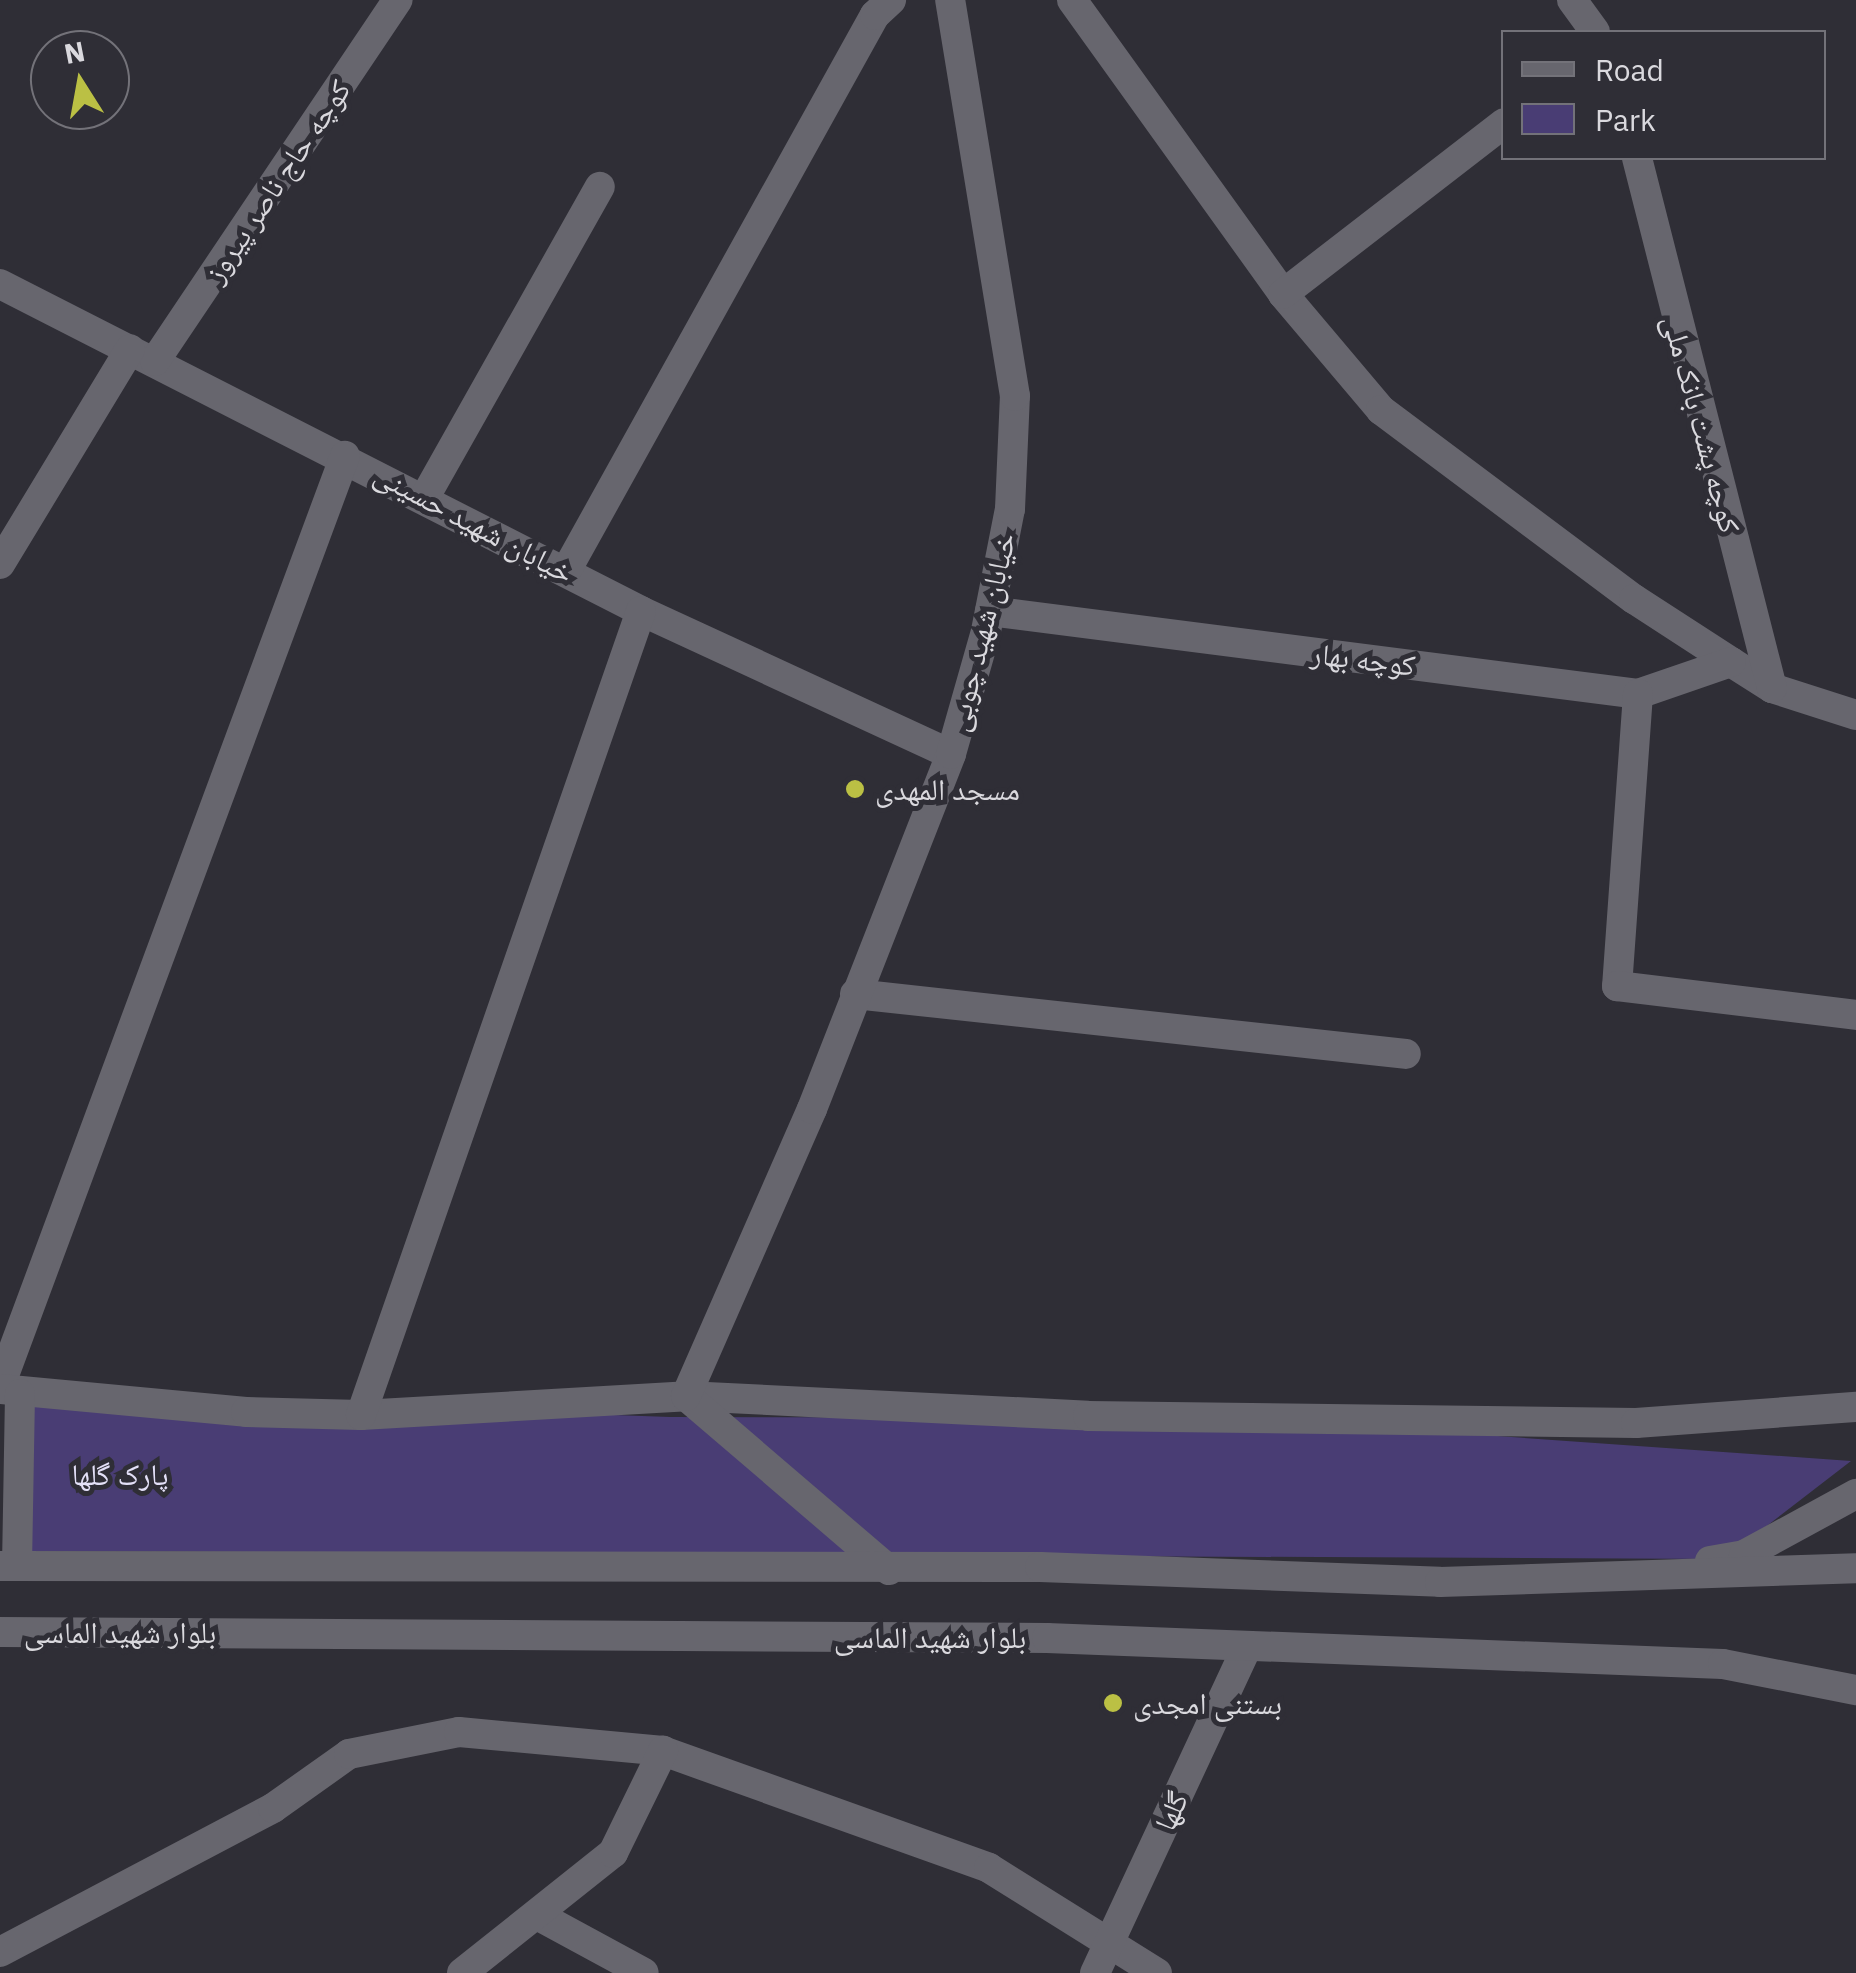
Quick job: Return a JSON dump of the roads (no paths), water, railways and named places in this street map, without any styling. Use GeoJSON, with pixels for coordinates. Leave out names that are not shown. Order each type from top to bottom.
{"type":"FeatureCollection","features":[{"type":"Feature","properties":{"kind":"street","name":"کوچه حاج ناصر پیروز"},"geometry":{"type":"LineString","coordinates":[[0,564],[143,355],[398,0]]}},
{"type":"Feature","properties":{"kind":"street"},"geometry":{"type":"LineString","coordinates":[[566,570],[875,15],[891,0]]}},
{"type":"Feature","properties":{"kind":"street","name":"خیابان شهید چوبی"},"geometry":{"type":"LineString","coordinates":[[686,1396],[951,754],[990,611],[1010,509],[1016,396],[950,0]]}},
{"type":"Feature","properties":{"kind":"street"},"geometry":{"type":"LineString","coordinates":[[1072,0],[1283,294],[1381,410],[1634,599],[1731,662],[1772,688],[1856,716]]}},
{"type":"Feature","properties":{"kind":"street"},"geometry":{"type":"LineString","coordinates":[[1572,0],[1594,30]]}},
{"type":"Feature","properties":{"kind":"street"},"geometry":{"type":"LineString","coordinates":[[1283,294],[1501,124]]}},
{"type":"Feature","properties":{"kind":"street","name":"کوچه پشت بانک ملی"},"geometry":{"type":"LineString","coordinates":[[1638,160],[1772,688]]}},
{"type":"Feature","properties":{"kind":"street"},"geometry":{"type":"LineString","coordinates":[[424,498],[600,187]]}},
{"type":"Feature","properties":{"kind":"street","name":"خیابان شهید حسینی"},"geometry":{"type":"LineString","coordinates":[[0,284],[346,456],[641,610],[951,754]]}},
{"type":"Feature","properties":{"kind":"street"},"geometry":{"type":"LineString","coordinates":[[346,456],[7,1390],[9,1566],[889,1570],[1040,1567],[1440,1582],[1856,1568]]}},
{"type":"Feature","properties":{"kind":"street"},"geometry":{"type":"LineString","coordinates":[[361,1414],[641,610]]}},
{"type":"Feature","properties":{"kind":"street","name":"کوچه بهار"},"geometry":{"type":"LineString","coordinates":[[990,611],[1638,694],[1731,662]]}},
{"type":"Feature","properties":{"kind":"street"},"geometry":{"type":"LineString","coordinates":[[1638,694],[1618,986],[1856,1015]]}},
{"type":"Feature","properties":{"kind":"street"},"geometry":{"type":"LineString","coordinates":[[855,994],[1406,1054]]}},
{"type":"Feature","properties":{"kind":"street"},"geometry":{"type":"LineString","coordinates":[[7,1390],[361,1414],[686,1396],[1088,1416],[1636,1423],[1856,1406]]}},
{"type":"Feature","properties":{"kind":"street"},"geometry":{"type":"LineString","coordinates":[[686,1396],[889,1570]]}},
{"type":"Feature","properties":{"kind":"street"},"geometry":{"type":"LineString","coordinates":[[1631,1578],[1744,1555],[1856,1494]]}},
{"type":"Feature","properties":{"kind":"street","name":"بلوار شهید الماسی"},"geometry":{"type":"LineString","coordinates":[[0,1632],[1046,1638],[1246,1649],[1723,1664],[1856,1690]]}},
{"type":"Feature","properties":{"kind":"street","name":"گلها"},"geometry":{"type":"LineString","coordinates":[[1095,1973],[1246,1649]]}},
{"type":"Feature","properties":{"kind":"street"},"geometry":{"type":"LineString","coordinates":[[0,1952],[274,1808],[349,1754],[459,1732],[663,1751],[989,1868],[1157,1973]]}},
{"type":"Feature","properties":{"kind":"street"},"geometry":{"type":"LineString","coordinates":[[462,1973],[539,1916],[613,1853],[663,1751]]}},
{"type":"Feature","properties":{"kind":"street"},"geometry":{"type":"LineString","coordinates":[[539,1916],[644,1973]]}},
{"type":"Feature","properties":{"kind":"place","name":"مسجد المهدی"},"geometry":{"type":"Point","coordinates":[855,789]}},
{"type":"Feature","properties":{"kind":"place","name":"بستنی امجدی"},"geometry":{"type":"Point","coordinates":[1113,1703]}},
{"type":"Feature","properties":{"kind":"park label","name":"پارک گلها"},"geometry":{"type":"Point","coordinates":[120,1474]}}]}
